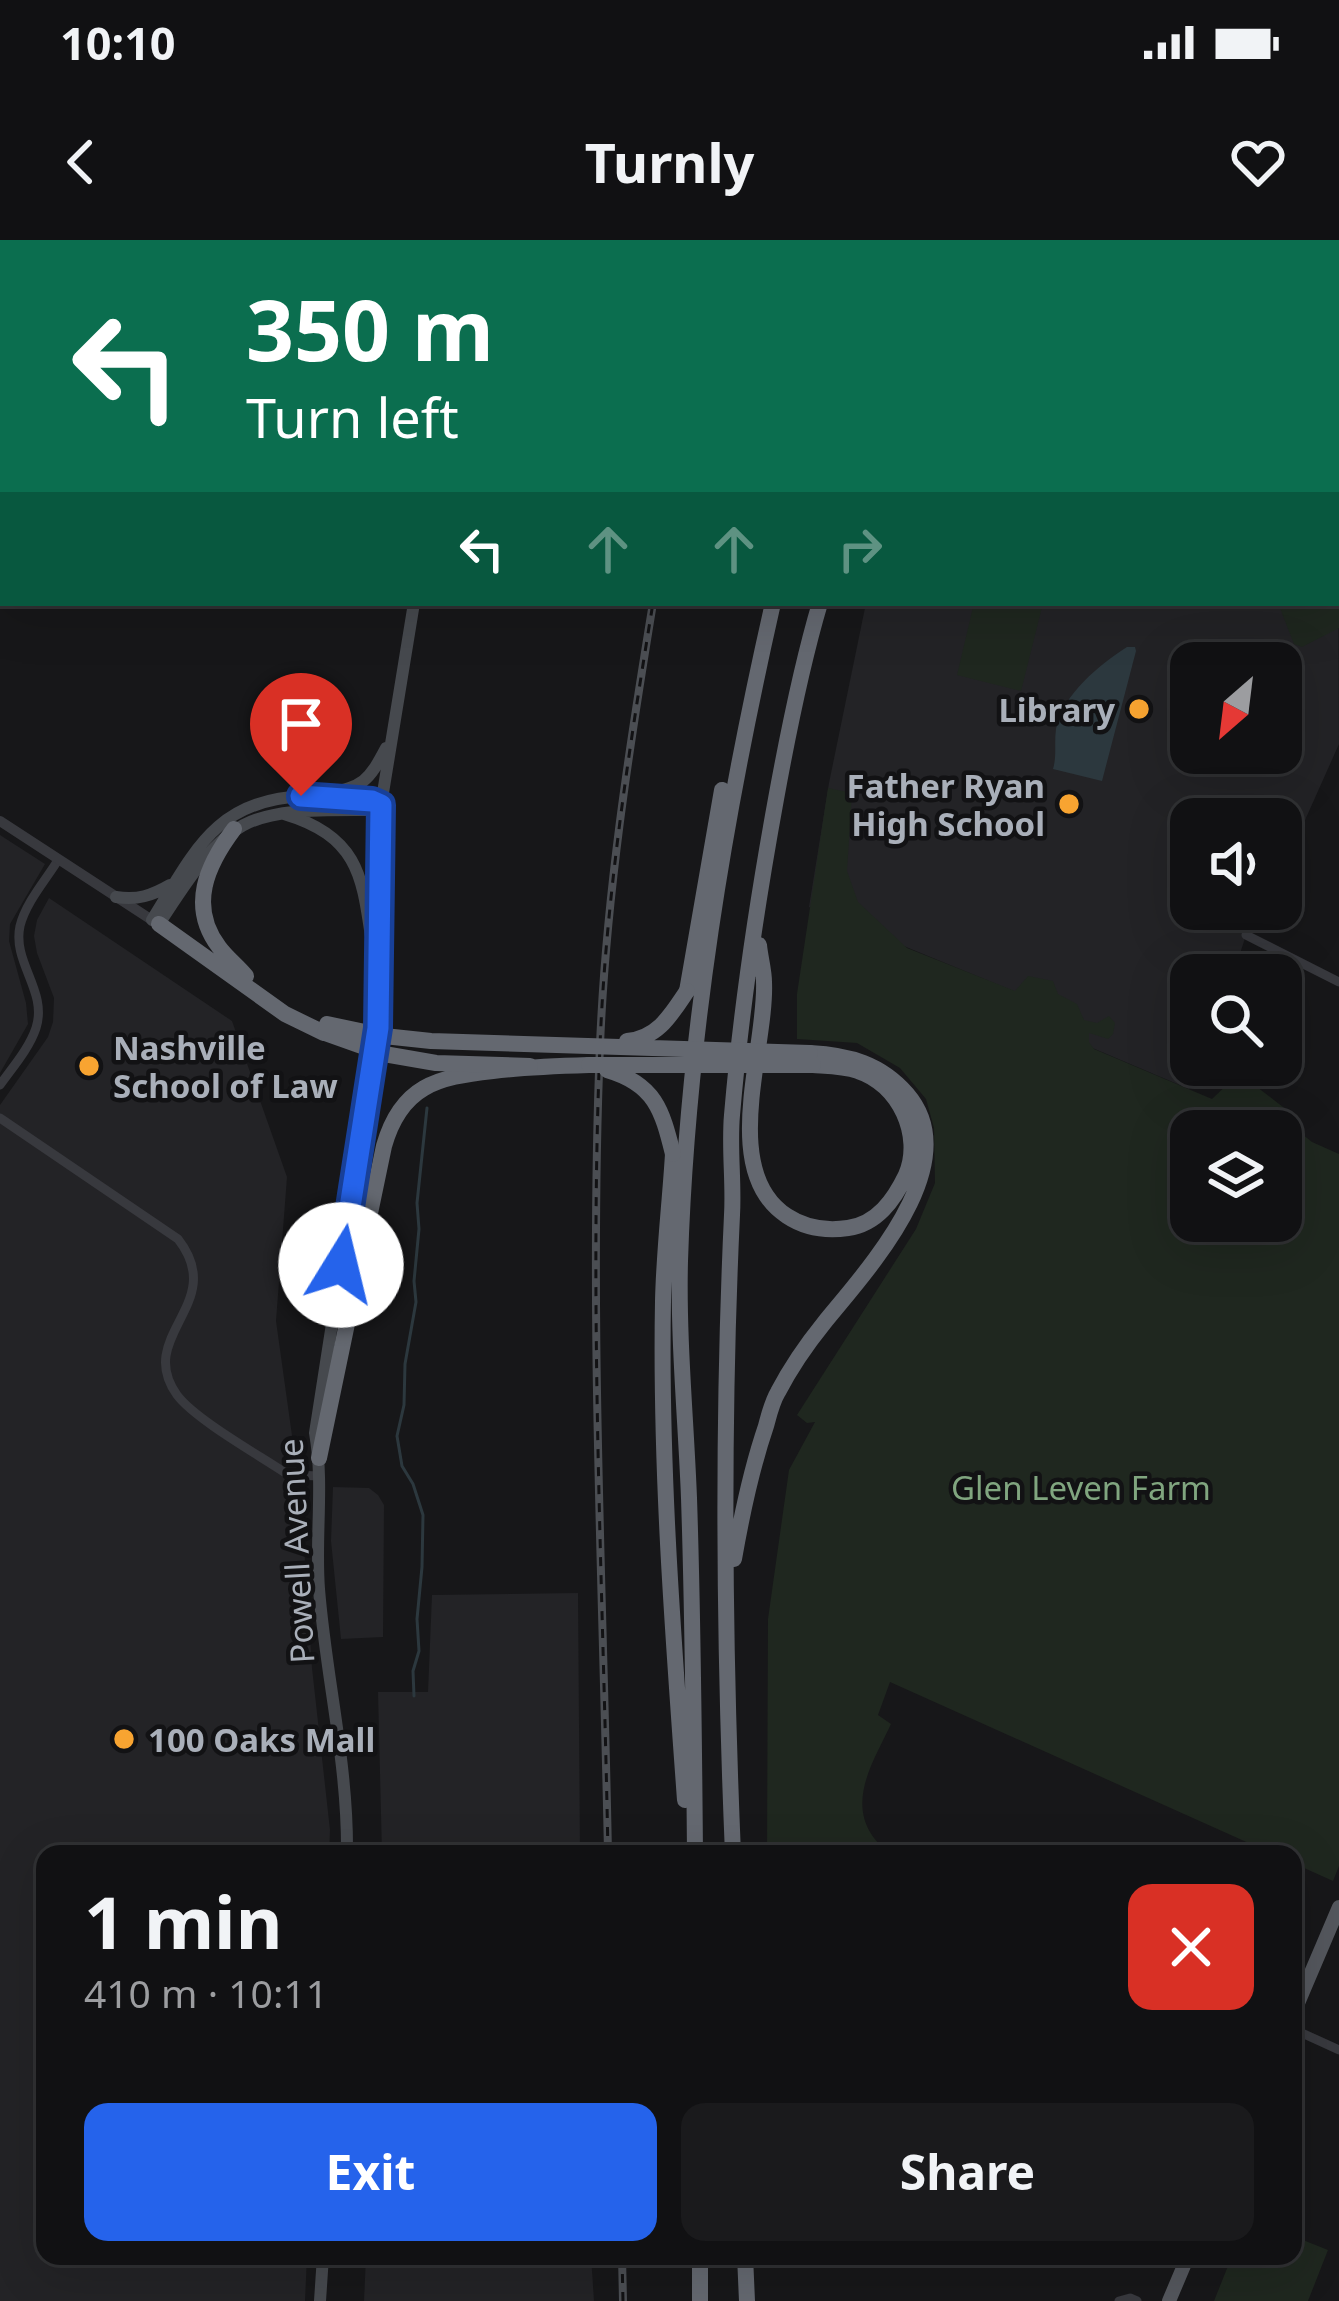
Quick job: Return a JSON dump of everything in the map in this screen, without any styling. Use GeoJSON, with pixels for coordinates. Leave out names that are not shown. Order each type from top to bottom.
{"type":"FeatureCollection","features":[{"type":"Feature","properties":{"kind":"highway"},"geometry":{"type":"LineString","coordinates":[[319,1467],[384,1146],[399,1110],[421,1089],[442,1079],[590,1055],[643,1040],[665,1024],[687,992],[736,721],[770,606]]}},
{"type":"Feature","properties":{"kind":"highway"},"geometry":{"type":"LineString","coordinates":[[692,1845],[693,1615],[680,1267],[684,1184],[712,916],[770,606]]}},
{"type":"Feature","properties":{"kind":"highway"},"geometry":{"type":"LineString","coordinates":[[733,1845],[725,1426],[732,1121],[755,923],[786,745],[819,606]]}},
{"type":"Feature","properties":{"kind":"highway"},"geometry":{"type":"LineString","coordinates":[[234,829],[208,869],[203,908],[217,944],[246,976]]}},
{"type":"Feature","properties":{"kind":"highway"},"geometry":{"type":"LineString","coordinates":[[155,922],[325,1028],[590,1055],[812,1059],[842,1054],[865,1062],[914,1102],[922,1119],[924,1165],[897,1231],[821,1327],[776,1394],[749,1475],[726,1601]]}},
{"type":"Feature","properties":{"kind":"highway"},"geometry":{"type":"LineString","coordinates":[[155,922],[285,1015],[384,1054],[436,1063],[530,1066]]}},
{"type":"Feature","properties":{"kind":"highway"},"geometry":{"type":"LineString","coordinates":[[755,923],[764,983],[751,1131],[755,1178],[772,1204],[799,1223],[827,1229],[858,1226],[873,1219],[897,1191],[913,1157],[912,1138],[903,1108],[880,1083],[860,1071],[812,1059]]}},
{"type":"Feature","properties":{"kind":"highway"},"geometry":{"type":"LineString","coordinates":[[590,1055],[648,1093],[662,1112],[673,1154],[663,1300],[665,1421],[675,1658],[691,1845]]}},
{"type":"Feature","properties":{"kind":"highway"},"geometry":{"type":"LineString","coordinates":[[700,2265],[700,2301]]}},
{"type":"Feature","properties":{"kind":"highway"},"geometry":{"type":"LineString","coordinates":[[745,2265],[747,2301]]}},
{"type":"Feature","properties":{"kind":"main road","name":"Powell Avenue"},"geometry":{"type":"LineString","coordinates":[[346,1845],[344,1770],[319,1586],[315,1432],[368,1098],[380,993],[381,805],[414,606]]}},
{"type":"Feature","properties":{"kind":"main road"},"geometry":{"type":"LineString","coordinates":[[155,922],[202,842],[229,817],[263,802],[355,788],[373,773],[392,736]]}},
{"type":"Feature","properties":{"kind":"main road"},"geometry":{"type":"LineString","coordinates":[[316,796],[381,805]]}},
{"type":"Feature","properties":{"kind":"main road"},"geometry":{"type":"LineString","coordinates":[[155,922],[206,854],[234,829],[256,818],[300,809],[372,810],[381,805]]}},
{"type":"Feature","properties":{"kind":"main road"},"geometry":{"type":"LineString","coordinates":[[281,814],[326,832],[352,860],[361,882],[380,993]]}},
{"type":"Feature","properties":{"kind":"main road"},"geometry":{"type":"LineString","coordinates":[[116,897],[134,900],[176,881]]}},
{"type":"Feature","properties":{"kind":"main road"},"geometry":{"type":"LineString","coordinates":[[1302,1994],[1339,1906]]}},
{"type":"Feature","properties":{"kind":"main road"},"geometry":{"type":"LineString","coordinates":[[320,2301],[322,2265]]}},
{"type":"Feature","properties":{"kind":"main road"},"geometry":{"type":"LineString","coordinates":[[1169,2301],[1184,2265]]}},
{"type":"Feature","properties":{"kind":"street"},"geometry":{"type":"LineString","coordinates":[[0,821],[155,922]]}},
{"type":"Feature","properties":{"kind":"street"},"geometry":{"type":"LineString","coordinates":[[0,1085],[32,1037],[38,1018],[37,996],[20,949],[20,928],[58,860]]}},
{"type":"Feature","properties":{"kind":"street"},"geometry":{"type":"LineString","coordinates":[[1246,935],[1339,982]]}},
{"type":"Feature","properties":{"kind":"street"},"geometry":{"type":"LineString","coordinates":[[0,1118],[178,1239],[192,1262],[194,1281],[190,1301],[166,1349],[166,1370],[174,1390],[191,1410],[284,1472],[293,1475],[319,1467]]}},
{"type":"Feature","properties":{"kind":"street"},"geometry":{"type":"LineString","coordinates":[[1302,2034],[1339,2050]]}},
{"type":"Feature","properties":{"kind":"street"},"geometry":{"type":"LineString","coordinates":[[1119,2301],[1138,2301]]}},
{"type":"Feature","properties":{"kind":"shaded area","name":"Father Ryan High School"},"geometry":{"type":"Polygon","coordinates":[[[865,606],[1338,606],[1339,744],[1302,827],[1302,798],[1170,798],[1170,930],[1253,930],[1240,954],[1170,954],[1170,1081],[1083,1044],[1064,1012],[809,907],[865,606]]]}},
{"type":"Feature","properties":{"kind":"shaded area"},"geometry":{"type":"Polygon","coordinates":[[[1127,647],[1136,651],[1102,781],[1053,769],[1056,729],[1066,704],[1094,672],[1127,647]]]}},
{"type":"Feature","properties":{"kind":"shaded area"},"geometry":{"type":"Polygon","coordinates":[[[0,835],[45,864],[10,924],[9,941],[28,1024],[0,1073],[0,835]]]}},
{"type":"Feature","properties":{"kind":"shaded area","name":"100 Oaks Mall"},"geometry":{"type":"Polygon","coordinates":[[[49,898],[232,1021],[287,1177],[276,1321],[301,1500],[312,1668],[330,1830],[329,1845],[36,1845],[36,2265],[307,2265],[305,2301],[0,2301],[0,1105],[48,1037],[53,1022],[54,998],[34,936],[49,898]]]}},
{"type":"Feature","properties":{"kind":"shaded area"},"geometry":{"type":"Polygon","coordinates":[[[333,1487],[369,1488],[384,1505],[383,1637],[341,1639],[331,1541],[333,1487]]]}},
{"type":"Feature","properties":{"kind":"shaded area"},"geometry":{"type":"Polygon","coordinates":[[[578,1593],[580,1845],[382,1845],[378,1692],[428,1692],[432,1595],[578,1593]]]}},
{"type":"Feature","properties":{"kind":"shaded area"},"geometry":{"type":"Polygon","coordinates":[[[366,2265],[592,2265],[594,2301],[364,2301],[366,2265]]]}},
{"type":"Feature","properties":{"kind":"green space"},"geometry":{"type":"Polygon","coordinates":[[[973,606],[1042,606],[1021,691],[957,675],[973,606]]]}},
{"type":"Feature","properties":{"kind":"green space"},"geometry":{"type":"Polygon","coordinates":[[[1279,606],[1339,606],[1339,628],[1302,647],[1302,642],[1293,642],[1279,606]]]}},
{"type":"Feature","properties":{"kind":"green space","name":"Glen Leven Farm"},"geometry":{"type":"Polygon","coordinates":[[[828,788],[852,793],[847,871],[858,902],[907,948],[1015,991],[1028,976],[1053,981],[1058,994],[1077,1004],[1084,1020],[1097,1023],[1109,1016],[1115,1023],[1108,1039],[1089,1033],[1094,1049],[1170,1081],[1170,1086],[1212,1099],[1226,1086],[1256,1086],[1283,1107],[1170,1110],[1170,1242],[1302,1242],[1302,1134],[1339,1154],[1339,1866],[1333,1881],[1302,1867],[1302,1845],[1253,1845],[890,1682],[878,1715],[891,1724],[872,1763],[862,1805],[870,1832],[881,1845],[767,1845],[768,1619],[789,1470],[815,1422],[807,1423],[797,1415],[916,1229],[935,1183],[934,1128],[926,1099],[900,1068],[857,1043],[797,1039],[797,994],[828,788]]]}},
{"type":"Feature","properties":{"kind":"green space"},"geometry":{"type":"Polygon","coordinates":[[[1302,2240],[1328,2250],[1308,2301],[1214,2301],[1228,2265],[1302,2265],[1302,2240]]]}},
{"type":"Feature","properties":{"kind":"waterway"},"geometry":{"type":"LineString","coordinates":[[414,1696],[423,1515],[402,1466],[397,1436],[416,1302],[417,1203],[427,1108]]}},
{"type":"Feature","properties":{"kind":"railway"},"geometry":{"type":"LineString","coordinates":[[608,1845],[596,1348],[600,1045],[613,879],[653,606]]}},
{"type":"Feature","properties":{"kind":"railway"},"geometry":{"type":"LineString","coordinates":[[622,2265],[623,2301]]}},
{"type":"Feature","properties":{"kind":"place","name":"Library"},"geometry":{"type":"Point","coordinates":[1139,709]}},
{"type":"Feature","properties":{"kind":"place","name":"Father Ryan High School"},"geometry":{"type":"Point","coordinates":[1069,804]}},
{"type":"Feature","properties":{"kind":"place","name":"Nashville School of Law"},"geometry":{"type":"Point","coordinates":[89,1066]}},
{"type":"Feature","properties":{"kind":"place","name":"100 Oaks Mall"},"geometry":{"type":"Point","coordinates":[124,1739]}},
{"type":"Feature","properties":{"kind":"route"},"geometry":{"type":"LineString","coordinates":[[301,796],[381,805],[378,1028],[341,1265]]}}]}
